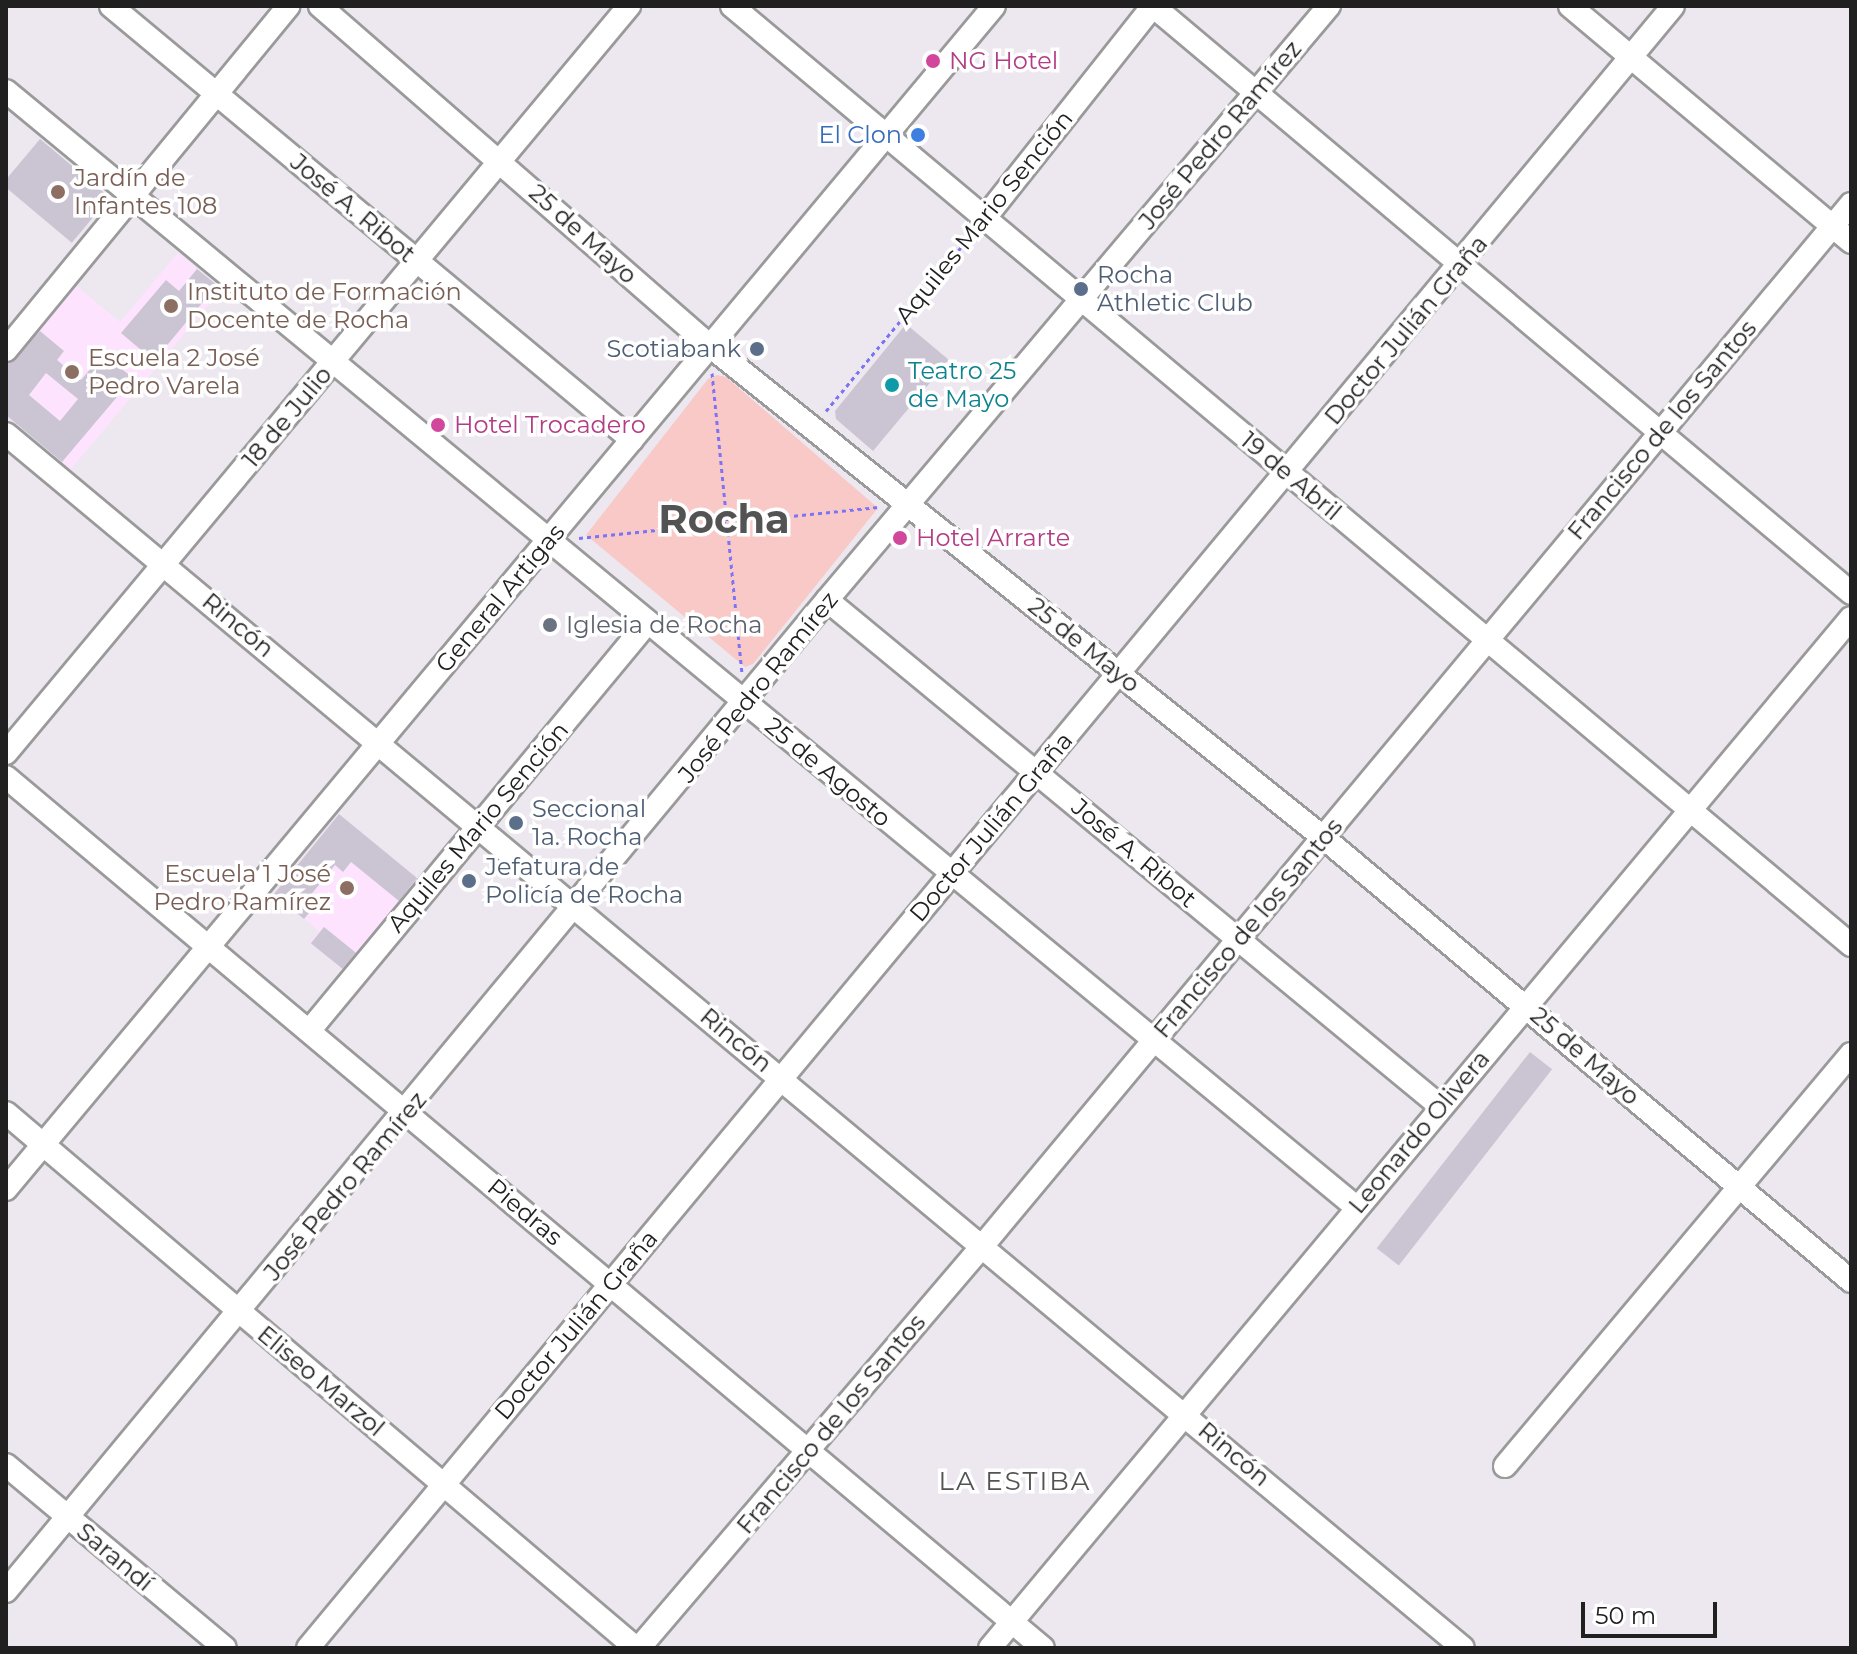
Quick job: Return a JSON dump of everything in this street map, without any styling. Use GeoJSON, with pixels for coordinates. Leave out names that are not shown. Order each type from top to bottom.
{"type":"FeatureCollection","features":[{"type":"Feature","properties":{"kind":"street","name":"José A. Ribot"},"geometry":{"type":"LineString","coordinates":[[111,6],[632,440]]}},
{"type":"Feature","properties":{"kind":"street"},"geometry":{"type":"LineString","coordinates":[[6,350],[214,92],[289,6]]}},
{"type":"Feature","properties":{"kind":"street","name":"25 de Mayo"},"geometry":{"type":"LineString","coordinates":[[320,6],[710,346],[912,504],[1324,838],[1851,1281]]}},
{"type":"Feature","properties":{"kind":"street","name":"18 de Julio"},"geometry":{"type":"LineString","coordinates":[[6,753],[629,6]]}},
{"type":"Feature","properties":{"kind":"street","name":"19 de Abril"},"geometry":{"type":"LineString","coordinates":[[732,6],[1851,945]]}},
{"type":"Feature","properties":{"kind":"street","name":"General Artigas"},"geometry":{"type":"LineString","coordinates":[[6,1189],[994,6]]}},
{"type":"Feature","properties":{"kind":"street"},"geometry":{"type":"LineString","coordinates":[[1153,6],[1851,593]]}},
{"type":"Feature","properties":{"kind":"street","name":"Aquiles Mario Sención"},"geometry":{"type":"LineString","coordinates":[[984,219],[1153,6]]}},
{"type":"Feature","properties":{"kind":"street","name":"José Pedro Ramírez"},"geometry":{"type":"LineString","coordinates":[[6,1591],[577,908],[827,600],[912,504],[1329,6]]}},
{"type":"Feature","properties":{"kind":"street"},"geometry":{"type":"LineString","coordinates":[[1570,6],[1851,242]]}},
{"type":"Feature","properties":{"kind":"street","name":"Doctor Julián Graña"},"geometry":{"type":"LineString","coordinates":[[308,1648],[1673,6]]}},
{"type":"Feature","properties":{"kind":"street","name":"25 de Agosto"},"geometry":{"type":"LineString","coordinates":[[6,91],[1356,1207]]}},
{"type":"Feature","properties":{"kind":"street","name":"Francisco de los Santos"},"geometry":{"type":"LineString","coordinates":[[638,1648],[984,1244],[1851,204]]}},
{"type":"Feature","properties":{"kind":"street","name":"Rincón"},"geometry":{"type":"LineString","coordinates":[[6,434],[984,1244],[1463,1648]]}},
{"type":"Feature","properties":{"kind":"street","name":"José A. Ribot"},"geometry":{"type":"LineString","coordinates":[[827,600],[1440,1106]]}},
{"type":"Feature","properties":{"kind":"street","name":"Leonardo Olivera"},"geometry":{"type":"LineString","coordinates":[[990,1648],[1851,618]]}},
{"type":"Feature","properties":{"kind":"street","name":"Aquiles Mario Sención"},"geometry":{"type":"LineString","coordinates":[[309,1031],[647,623]]}},
{"type":"Feature","properties":{"kind":"street","name":"Piedras"},"geometry":{"type":"LineString","coordinates":[[6,777],[1043,1648]]}},
{"type":"Feature","properties":{"kind":"street"},"geometry":{"type":"LineString","coordinates":[[1505,1466],[1851,1054]]}},
{"type":"Feature","properties":{"kind":"street","name":"Eliseo Marzol"},"geometry":{"type":"LineString","coordinates":[[6,1113],[638,1648]]}},
{"type":"Feature","properties":{"kind":"street","name":"Sarandí"},"geometry":{"type":"LineString","coordinates":[[6,1465],[225,1648]]}},
{"type":"Feature","properties":{"kind":"path","name":"Aquiles Mario Sención"},"geometry":{"type":"LineString","coordinates":[[813,426],[984,219]]}},
{"type":"Feature","properties":{"kind":"path"},"geometry":{"type":"LineString","coordinates":[[710,346],[745,704]]}},
{"type":"Feature","properties":{"kind":"path"},"geometry":{"type":"LineString","coordinates":[[548,541],[912,504]]}},
{"type":"Feature","properties":{"kind":"shaded area","name":"Escuela 2 José Pedro Varela"},"geometry":{"type":"Polygon","coordinates":[[[178,253],[222,289],[71,469],[6,415],[6,365],[74,284],[120,322],[178,253]]]}},
{"type":"Feature","properties":{"kind":"shaded area"},"geometry":{"type":"Polygon","coordinates":[[[717,375],[726,377],[878,508],[753,664],[745,667],[586,535],[708,379],[717,375]]]}},
{"type":"Feature","properties":{"kind":"shaded area","name":"Escuela 1 José Pedro Ramírez"},"geometry":{"type":"Polygon","coordinates":[[[339,814],[421,881],[346,973],[310,943],[319,931],[274,894],[339,814]]]}},
{"type":"Feature","properties":{"kind":"building","name":"Jardín de Infantes 108"},"geometry":{"type":"Polygon","coordinates":[[[40,139],[110,197],[72,243],[6,187],[6,180],[40,139]]]}},
{"type":"Feature","properties":{"kind":"building"},"geometry":{"type":"Polygon","coordinates":[[[197,269],[217,285],[154,361],[121,333],[166,280],[179,291],[197,269]]]}},
{"type":"Feature","properties":{"kind":"building","name":"Teatro 25 de Mayo"},"geometry":{"type":"Polygon","coordinates":[[[906,324],[949,360],[873,451],[836,419],[835,411],[906,324]]]}},
{"type":"Feature","properties":{"kind":"building"},"geometry":{"type":"Polygon","coordinates":[[[40,331],[64,351],[57,360],[81,380],[103,354],[133,378],[62,462],[6,415],[6,365],[40,331]],[[46,373],[29,395],[60,421],[78,399],[46,373]]]}},
{"type":"Feature","properties":{"kind":"building"},"geometry":{"type":"Polygon","coordinates":[[[339,814],[417,878],[399,901],[351,862],[343,872],[335,865],[305,902],[313,908],[304,919],[274,894],[339,814]]]}},
{"type":"Feature","properties":{"kind":"building"},"geometry":{"type":"Polygon","coordinates":[[[324,927],[356,953],[343,969],[311,943],[324,927]]]}},
{"type":"Feature","properties":{"kind":"building"},"geometry":{"type":"Polygon","coordinates":[[[1530,1052],[1552,1069],[1399,1265],[1377,1248],[1530,1052]]]}},
{"type":"Feature","properties":{"kind":"place","name":"NG Hotel"},"geometry":{"type":"Point","coordinates":[933,61]}},
{"type":"Feature","properties":{"kind":"place","name":"El Clon"},"geometry":{"type":"Point","coordinates":[918,135]}},
{"type":"Feature","properties":{"kind":"place","name":"Jardín de Infantes 108"},"geometry":{"type":"Point","coordinates":[58,192]}},
{"type":"Feature","properties":{"kind":"place","name":"Rocha Athletic Club"},"geometry":{"type":"Point","coordinates":[1081,289]}},
{"type":"Feature","properties":{"kind":"place","name":"Instituto de Formación Docente de Rocha"},"geometry":{"type":"Point","coordinates":[171,306]}},
{"type":"Feature","properties":{"kind":"place","name":"Scotiabank"},"geometry":{"type":"Point","coordinates":[757,349]}},
{"type":"Feature","properties":{"kind":"place","name":"Escuela 2 José Pedro Varela"},"geometry":{"type":"Point","coordinates":[72,372]}},
{"type":"Feature","properties":{"kind":"place","name":"Teatro 25 de Mayo"},"geometry":{"type":"Point","coordinates":[892,385]}},
{"type":"Feature","properties":{"kind":"place","name":"Hotel Trocadero"},"geometry":{"type":"Point","coordinates":[438,425]}},
{"type":"Feature","properties":{"kind":"place","name":"Hotel Arrarte"},"geometry":{"type":"Point","coordinates":[900,538]}},
{"type":"Feature","properties":{"kind":"place","name":"Iglesia de Rocha"},"geometry":{"type":"Point","coordinates":[550,625]}},
{"type":"Feature","properties":{"kind":"place","name":"Seccional 1a. Rocha"},"geometry":{"type":"Point","coordinates":[516,823]}},
{"type":"Feature","properties":{"kind":"place","name":"Jefatura de Policía de Rocha"},"geometry":{"type":"Point","coordinates":[469,881]}},
{"type":"Feature","properties":{"kind":"place","name":"Escuela 1 José Pedro Ramírez"},"geometry":{"type":"Point","coordinates":[347,888]}},
{"type":"Feature","properties":{"kind":"district","name":"Rocha"},"geometry":{"type":"Point","coordinates":[724,519]}},
{"type":"Feature","properties":{"kind":"district","name":"LA ESTIBA"},"geometry":{"type":"Point","coordinates":[1015,1482]}}]}
